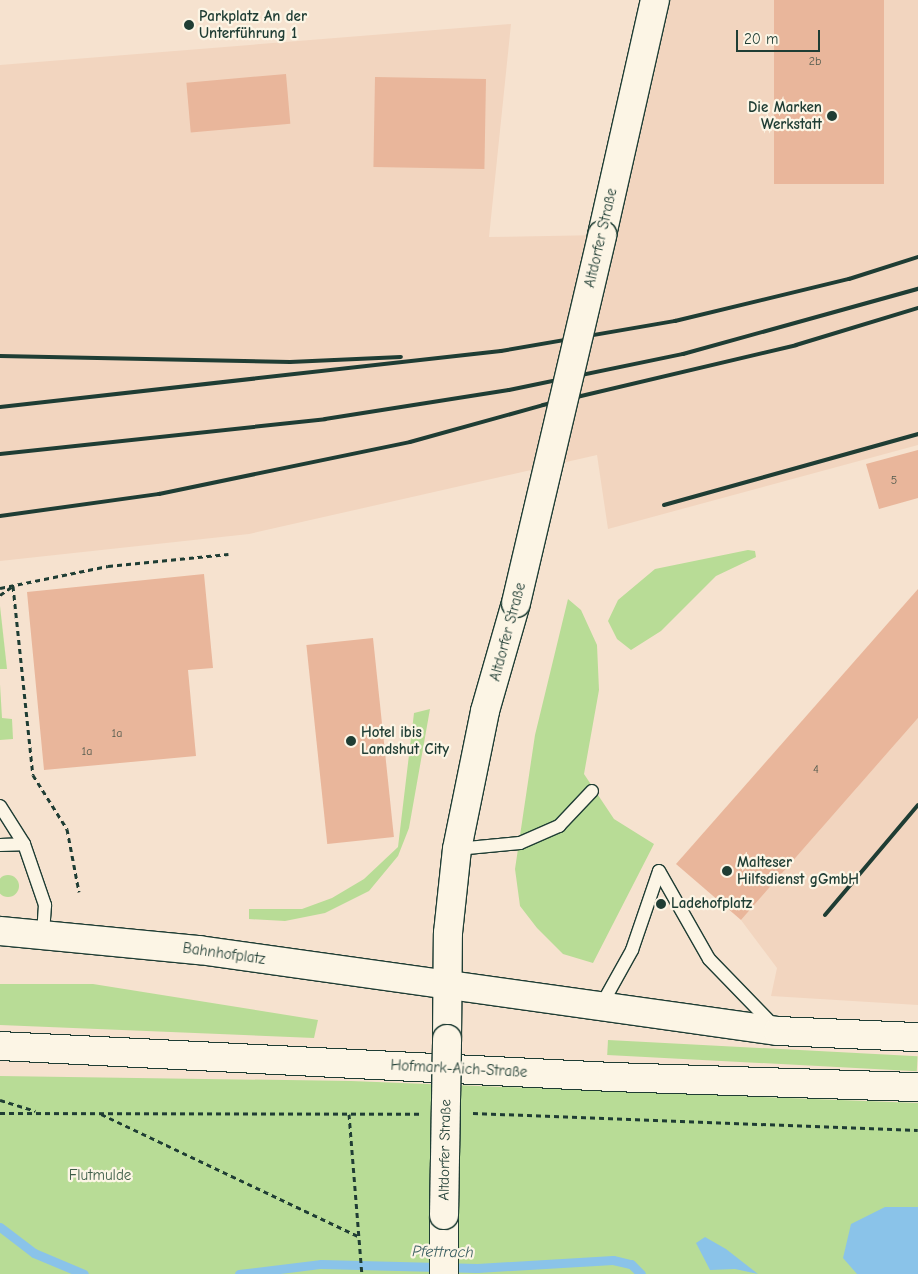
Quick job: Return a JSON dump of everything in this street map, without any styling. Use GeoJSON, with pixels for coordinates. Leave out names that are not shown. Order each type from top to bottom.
{"type":"FeatureCollection","features":[{"type":"Feature","properties":{"kind":"main road","name":"Altdorfer Straße"},"geometry":{"type":"LineString","coordinates":[[444,1274],[447,985],[457,849],[485,711],[516,602],[655,0]]}},
{"type":"Feature","properties":{"kind":"main road","name":"Bahnhofplatz"},"geometry":{"type":"LineString","coordinates":[[0,931],[43,933],[447,985]]}},
{"type":"Feature","properties":{"kind":"main road"},"geometry":{"type":"LineString","coordinates":[[447,985],[602,1004],[778,1031],[918,1036]]}},
{"type":"Feature","properties":{"kind":"main road","name":"Hofmark-Aich-Straße"},"geometry":{"type":"LineString","coordinates":[[0,1046],[612,1077],[918,1087]]}},
{"type":"Feature","properties":{"kind":"lane"},"geometry":{"type":"LineString","coordinates":[[457,849],[520,843],[559,826],[592,791]]}},
{"type":"Feature","properties":{"kind":"lane"},"geometry":{"type":"LineString","coordinates":[[0,806],[24,844],[45,906],[43,933]]}},
{"type":"Feature","properties":{"kind":"lane"},"geometry":{"type":"LineString","coordinates":[[0,845],[24,844]]}},
{"type":"Feature","properties":{"kind":"lane"},"geometry":{"type":"LineString","coordinates":[[602,1004],[632,950],[659,871],[709,959],[778,1031]]}},
{"type":"Feature","properties":{"kind":"path"},"geometry":{"type":"LineString","coordinates":[[0,588],[108,566],[228,554]]}},
{"type":"Feature","properties":{"kind":"path"},"geometry":{"type":"LineString","coordinates":[[0,595],[13,586]]}},
{"type":"Feature","properties":{"kind":"path"},"geometry":{"type":"LineString","coordinates":[[13,586],[33,775],[67,829],[79,892]]}},
{"type":"Feature","properties":{"kind":"path"},"geometry":{"type":"LineString","coordinates":[[0,1100],[38,1112]]}},
{"type":"Feature","properties":{"kind":"path"},"geometry":{"type":"LineString","coordinates":[[99,1113],[360,1237]]}},
{"type":"Feature","properties":{"kind":"path"},"geometry":{"type":"LineString","coordinates":[[349,1114],[362,1274]]}},
{"type":"Feature","properties":{"kind":"shaded area"},"geometry":{"type":"Polygon","coordinates":[[[655,0],[918,0],[918,445],[608,529],[597,455],[249,534],[0,561],[0,65],[511,24],[489,237],[602,235],[655,0]]]}},
{"type":"Feature","properties":{"kind":"shaded area"},"geometry":{"type":"Polygon","coordinates":[[[918,718],[918,1005],[771,996],[777,968],[741,920],[918,718]]]}},
{"type":"Feature","properties":{"kind":"green space"},"geometry":{"type":"Polygon","coordinates":[[[748,550],[755,551],[756,557],[716,576],[661,631],[631,650],[617,639],[608,621],[618,600],[655,569],[748,550]]]}},
{"type":"Feature","properties":{"kind":"green space"},"geometry":{"type":"Polygon","coordinates":[[[568,599],[581,610],[597,645],[599,690],[584,774],[614,819],[654,844],[593,963],[563,954],[537,928],[520,906],[515,869],[535,735],[568,599]]]}},
{"type":"Feature","properties":{"kind":"green space"},"geometry":{"type":"Polygon","coordinates":[[[0,606],[7,669],[0,669],[0,606]]]}},
{"type":"Feature","properties":{"kind":"green space"},"geometry":{"type":"Polygon","coordinates":[[[0,684],[2,718],[12,719],[13,739],[0,740],[0,684]]]}},
{"type":"Feature","properties":{"kind":"green space"},"geometry":{"type":"Polygon","coordinates":[[[430,709],[409,828],[398,856],[369,891],[325,913],[285,921],[249,919],[249,909],[302,909],[332,898],[364,879],[398,847],[414,713],[430,709]]]}},
{"type":"Feature","properties":{"kind":"green space"},"geometry":{"type":"Polygon","coordinates":[[[8,875],[16,878],[19,886],[16,894],[8,897],[0,894],[-3,886],[0,878],[8,875]]]}},
{"type":"Feature","properties":{"kind":"green space"},"geometry":{"type":"Polygon","coordinates":[[[0,984],[93,984],[318,1020],[314,1038],[0,1025],[0,984]]]}},
{"type":"Feature","properties":{"kind":"green space"},"geometry":{"type":"Polygon","coordinates":[[[608,1040],[918,1056],[917,1071],[607,1055],[608,1040]]]}},
{"type":"Feature","properties":{"kind":"green space","name":"Flutmulde"},"geometry":{"type":"Polygon","coordinates":[[[0,1076],[351,1081],[918,1103],[918,1274],[0,1274],[0,1076]]]}},
{"type":"Feature","properties":{"kind":"water"},"geometry":{"type":"Polygon","coordinates":[[[885,1207],[918,1207],[918,1274],[857,1274],[843,1258],[851,1224],[885,1207]]]}},
{"type":"Feature","properties":{"kind":"water"},"geometry":{"type":"Polygon","coordinates":[[[705,1237],[726,1249],[758,1274],[735,1269],[710,1270],[696,1243],[705,1237]]]}},
{"type":"Feature","properties":{"kind":"building"},"geometry":{"type":"Polygon","coordinates":[[[774,0],[884,0],[884,184],[774,184],[774,0]]]}},
{"type":"Feature","properties":{"kind":"building"},"geometry":{"type":"Polygon","coordinates":[[[286,74],[290,124],[191,133],[186,83],[286,74]]]}},
{"type":"Feature","properties":{"kind":"building"},"geometry":{"type":"Polygon","coordinates":[[[375,77],[486,79],[484,169],[373,167],[375,77]]]}},
{"type":"Feature","properties":{"kind":"building"},"geometry":{"type":"Polygon","coordinates":[[[918,450],[918,498],[879,509],[866,464],[918,450]]]}},
{"type":"Feature","properties":{"kind":"building"},"geometry":{"type":"Polygon","coordinates":[[[204,574],[213,668],[188,670],[196,756],[44,770],[27,592],[204,574]]]}},
{"type":"Feature","properties":{"kind":"building"},"geometry":{"type":"Polygon","coordinates":[[[918,589],[918,718],[741,920],[676,864],[918,589]]]}},
{"type":"Feature","properties":{"kind":"building","name":"Hotel ibis Landshut City"},"geometry":{"type":"Polygon","coordinates":[[[373,638],[394,837],[327,844],[306,645],[373,638]]]}},
{"type":"Feature","properties":{"kind":"waterway","name":"Pfettrach"},"geometry":{"type":"LineString","coordinates":[[0,1227],[34,1253],[84,1274]]}},
{"type":"Feature","properties":{"kind":"waterway","name":"Pfettrach"},"geometry":{"type":"LineString","coordinates":[[239,1274],[321,1264],[477,1268],[613,1260],[631,1264],[641,1274]]}},
{"type":"Feature","properties":{"kind":"railway"},"geometry":{"type":"LineString","coordinates":[[0,407],[501,351],[675,321],[849,279],[918,257]]}},
{"type":"Feature","properties":{"kind":"railway"},"geometry":{"type":"LineString","coordinates":[[0,454],[325,419],[509,390],[683,354],[918,289]]}},
{"type":"Feature","properties":{"kind":"railway"},"geometry":{"type":"LineString","coordinates":[[0,516],[159,494],[410,442],[543,405],[796,345],[918,308]]}},
{"type":"Feature","properties":{"kind":"railway"},"geometry":{"type":"LineString","coordinates":[[0,356],[290,362],[401,357]]}},
{"type":"Feature","properties":{"kind":"railway"},"geometry":{"type":"LineString","coordinates":[[664,505],[918,434]]}},
{"type":"Feature","properties":{"kind":"railway"},"geometry":{"type":"LineString","coordinates":[[825,915],[918,805]]}},
{"type":"Feature","properties":{"kind":"place","name":"Parkplatz An der Unterführung 1"},"geometry":{"type":"Point","coordinates":[189,25]}},
{"type":"Feature","properties":{"kind":"place","name":"Die Marken Werkstatt"},"geometry":{"type":"Point","coordinates":[832,116]}},
{"type":"Feature","properties":{"kind":"place","name":"Hotel ibis Landshut City"},"geometry":{"type":"Point","coordinates":[351,741]}},
{"type":"Feature","properties":{"kind":"place","name":"Malteser Hilfsdienst gGmbH"},"geometry":{"type":"Point","coordinates":[727,871]}},
{"type":"Feature","properties":{"kind":"place","name":"Ladehofplatz"},"geometry":{"type":"Point","coordinates":[661,904]}}]}
